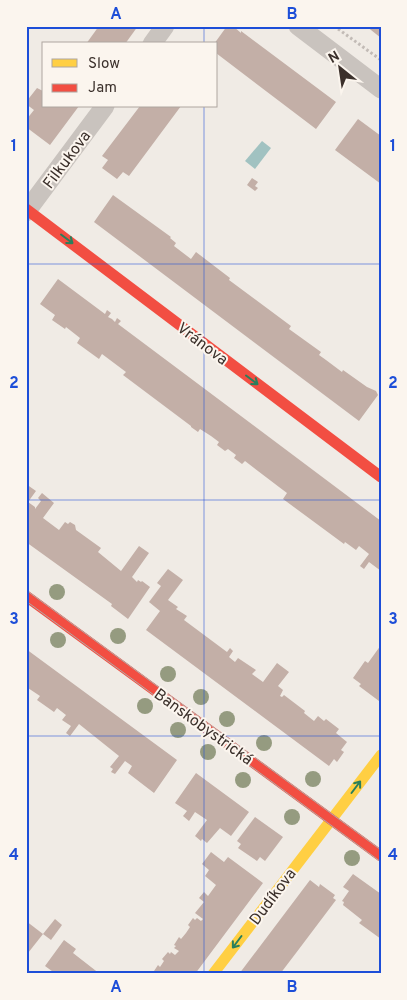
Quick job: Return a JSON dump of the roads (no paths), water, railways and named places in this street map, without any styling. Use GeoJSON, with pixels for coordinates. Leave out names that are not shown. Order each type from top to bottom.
{"type":"FeatureCollection","features":[{"type":"Feature","properties":{"kind":"street"},"geometry":{"type":"LineString","coordinates":[[153,42],[165,26]]}},
{"type":"Feature","properties":{"kind":"street"},"geometry":{"type":"LineString","coordinates":[[298,26],[381,89]]}},
{"type":"Feature","properties":{"kind":"street","name":"Filkukova"},"geometry":{"type":"LineString","coordinates":[[27,210],[104,108]]}},
{"type":"Feature","properties":{"kind":"street","name":"Vránova"},"geometry":{"type":"LineString","coordinates":[[27,210],[381,477]]}},
{"type":"Feature","properties":{"kind":"street","name":"Banskobystrická"},"geometry":{"type":"LineString","coordinates":[[26,596],[381,856]]}},
{"type":"Feature","properties":{"kind":"street","name":"Dudíkova"},"geometry":{"type":"LineString","coordinates":[[213,974],[381,755]]}},
{"type":"Feature","properties":{"kind":"water"},"geometry":{"type":"Polygon","coordinates":[[[262,141],[271,148],[255,169],[245,161],[262,141]]]}},
{"type":"Feature","properties":{"kind":"tram line"},"geometry":{"type":"LineString","coordinates":[[26,590],[381,850]]}},
{"type":"Feature","properties":{"kind":"tram line"},"geometry":{"type":"LineString","coordinates":[[26,601],[381,862]]}}]}
